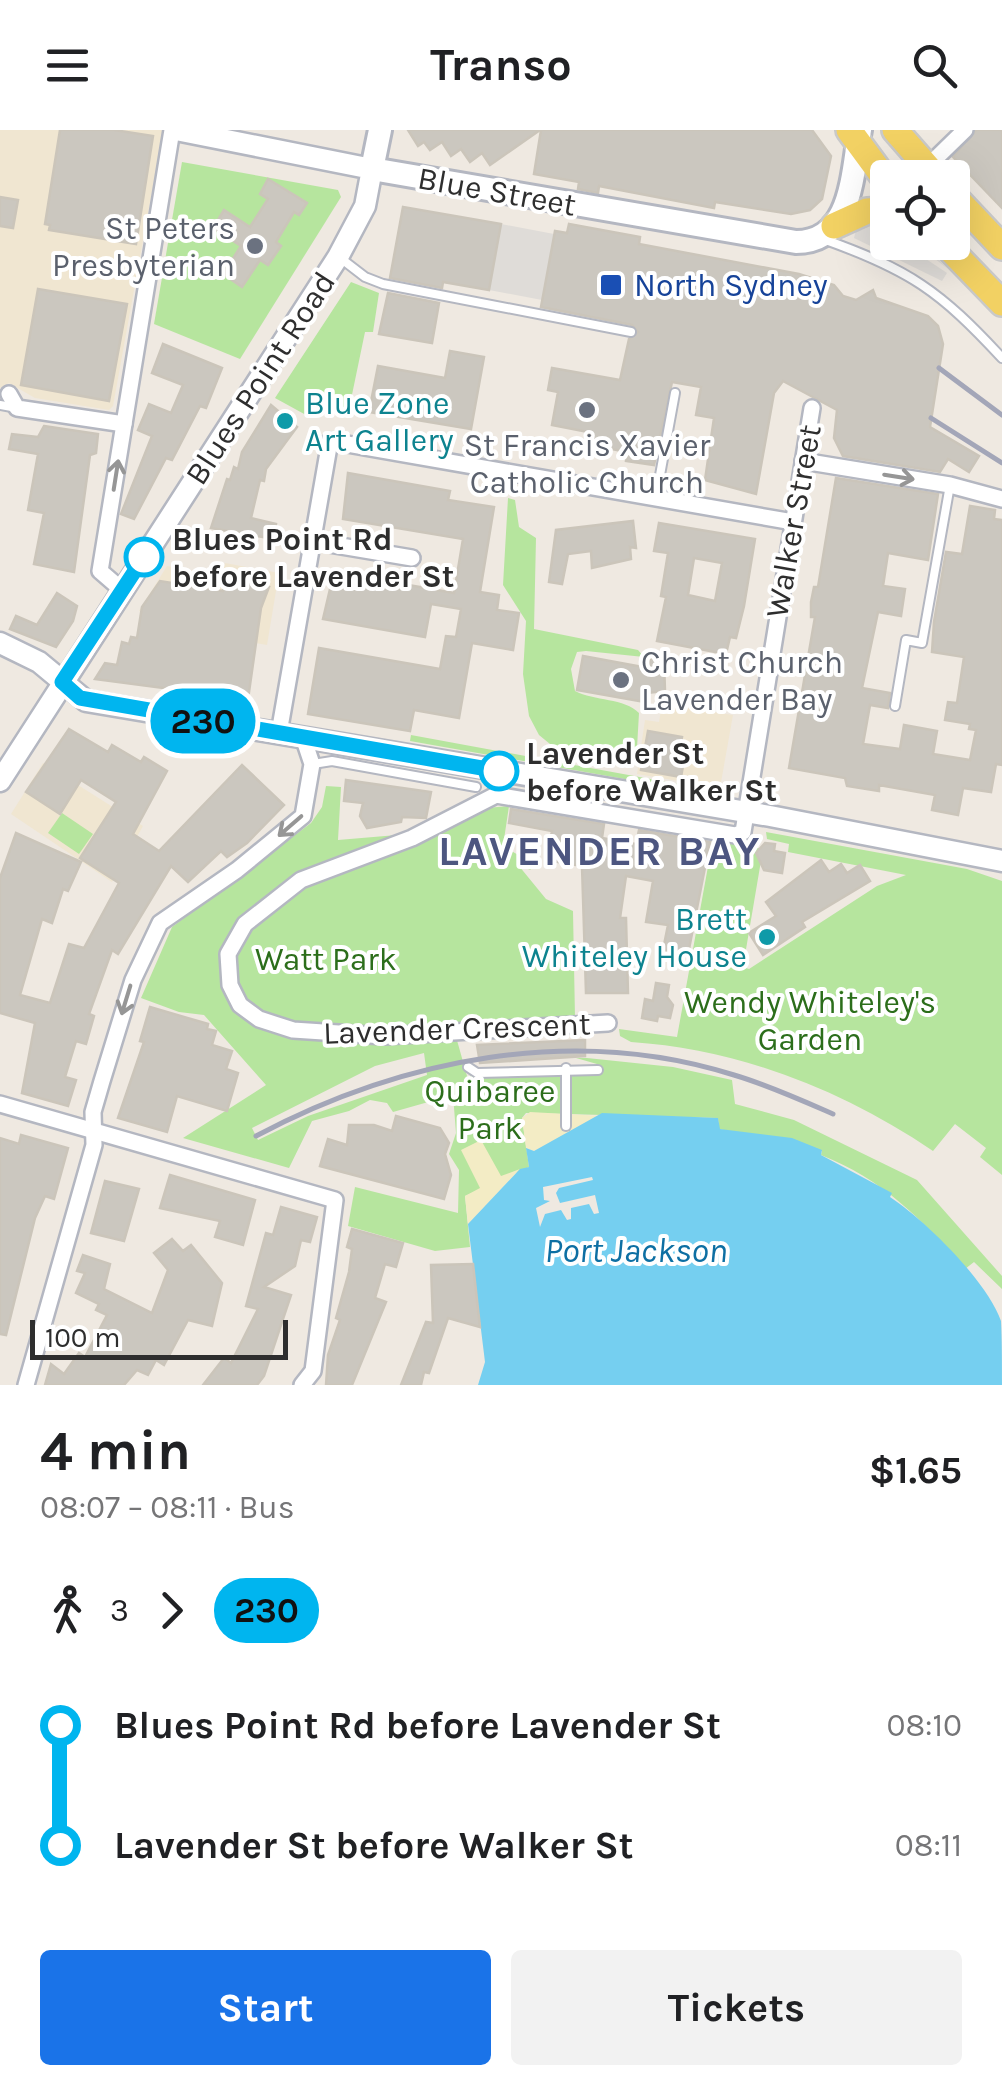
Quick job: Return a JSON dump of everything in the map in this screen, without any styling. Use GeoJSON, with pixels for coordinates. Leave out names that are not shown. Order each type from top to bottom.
{"type":"FeatureCollection","features":[{"type":"Feature","properties":{"kind":"main road"},"geometry":{"type":"LineString","coordinates":[[372,170],[380,130]]}},
{"type":"Feature","properties":{"kind":"main road"},"geometry":{"type":"LineString","coordinates":[[895,130],[921,160]]}},
{"type":"Feature","properties":{"kind":"main road"},"geometry":{"type":"LineString","coordinates":[[856,134],[883,160]]}},
{"type":"Feature","properties":{"kind":"main road"},"geometry":{"type":"LineString","coordinates":[[856,134],[873,160]]}},
{"type":"Feature","properties":{"kind":"main road"},"geometry":{"type":"LineString","coordinates":[[826,232],[848,198],[856,134]]}},
{"type":"Feature","properties":{"kind":"main road","name":"Blue Street"},"geometry":{"type":"LineString","coordinates":[[372,170],[785,240],[826,232]]}},
{"type":"Feature","properties":{"kind":"main road"},"geometry":{"type":"LineString","coordinates":[[826,232],[870,211]]}},
{"type":"Feature","properties":{"kind":"main road"},"geometry":{"type":"LineString","coordinates":[[970,213],[1002,247]]}},
{"type":"Feature","properties":{"kind":"main road"},"geometry":{"type":"LineString","coordinates":[[970,250],[1002,284]]}},
{"type":"Feature","properties":{"kind":"main road"},"geometry":{"type":"LineString","coordinates":[[960,260],[1002,303]]}},
{"type":"Feature","properties":{"kind":"street","name":"Blue Street"},"geometry":{"type":"LineString","coordinates":[[174,130],[372,170]]}},
{"type":"Feature","properties":{"kind":"street"},"geometry":{"type":"LineString","coordinates":[[122,590],[100,571],[174,130]]}},
{"type":"Feature","properties":{"kind":"street"},"geometry":{"type":"LineString","coordinates":[[941,160],[965,130]]}},
{"type":"Feature","properties":{"kind":"street","name":"Blues Point Road"},"geometry":{"type":"LineString","coordinates":[[0,781],[338,257],[365,206],[372,170]]}},
{"type":"Feature","properties":{"kind":"street"},"geometry":{"type":"LineString","coordinates":[[9,403],[124,424]]}},
{"type":"Feature","properties":{"kind":"street","name":"Walker Street"},"geometry":{"type":"LineString","coordinates":[[744,812],[812,408]]}},
{"type":"Feature","properties":{"kind":"street"},"geometry":{"type":"LineString","coordinates":[[280,733],[330,442],[793,522]]}},
{"type":"Feature","properties":{"kind":"street"},"geometry":{"type":"LineString","coordinates":[[803,460],[950,485],[1002,499]]}},
{"type":"Feature","properties":{"kind":"street"},"geometry":{"type":"LineString","coordinates":[[311,541],[412,558]]}},
{"type":"Feature","properties":{"kind":"street"},"geometry":{"type":"LineString","coordinates":[[0,643],[40,662],[86,701],[744,812],[1002,861]]}},
{"type":"Feature","properties":{"kind":"street"},"geometry":{"type":"LineString","coordinates":[[26,1385],[94,1145],[94,1109],[132,980],[160,923],[303,816],[312,764],[303,737]]}},
{"type":"Feature","properties":{"kind":"street","name":"Lavender Crescent"},"geometry":{"type":"LineString","coordinates":[[608,1023],[463,1038],[321,1034],[258,1019],[233,995],[228,962],[230,945],[255,915],[300,880],[412,838],[492,796],[735,835],[746,828],[744,812]]}},
{"type":"Feature","properties":{"kind":"street"},"geometry":{"type":"LineString","coordinates":[[1,1107],[93,1128],[335,1200],[313,1371],[302,1385]]}},
{"type":"Feature","properties":{"kind":"lane"},"geometry":{"type":"LineString","coordinates":[[826,232],[918,279],[951,304],[1002,358]]}},
{"type":"Feature","properties":{"kind":"lane"},"geometry":{"type":"LineString","coordinates":[[338,257],[364,277],[383,284],[631,332]]}},
{"type":"Feature","properties":{"kind":"lane"},"geometry":{"type":"LineString","coordinates":[[656,498],[675,393]]}},
{"type":"Feature","properties":{"kind":"lane"},"geometry":{"type":"LineString","coordinates":[[895,706],[906,640],[922,643],[950,485]]}},
{"type":"Feature","properties":{"kind":"lane"},"geometry":{"type":"LineString","coordinates":[[312,764],[332,761],[476,787]]}},
{"type":"Feature","properties":{"kind":"lane"},"geometry":{"type":"LineString","coordinates":[[468,1067],[477,1072],[598,1070]]}},
{"type":"Feature","properties":{"kind":"lane"},"geometry":{"type":"LineString","coordinates":[[566,1068],[566,1126]]}},
{"type":"Feature","properties":{"kind":"shaded area"},"geometry":{"type":"Polygon","coordinates":[[[0,130],[163,130],[113,406],[109,410],[35,398],[9,383],[0,388],[0,130]]]}},
{"type":"Feature","properties":{"kind":"shaded area"},"geometry":{"type":"Polygon","coordinates":[[[870,222],[870,246],[854,238],[857,226],[870,222]]]}},
{"type":"Feature","properties":{"kind":"shaded area"},"geometry":{"type":"Polygon","coordinates":[[[501,224],[554,234],[542,300],[489,290],[501,224]]]}},
{"type":"Feature","properties":{"kind":"shaded area"},"geometry":{"type":"Polygon","coordinates":[[[899,260],[928,260],[947,273],[942,281],[899,260]]]}},
{"type":"Feature","properties":{"kind":"shaded area"},"geometry":{"type":"Polygon","coordinates":[[[225,563],[279,573],[267,645],[221,637],[139,611],[167,566],[222,576],[225,563]]]}},
{"type":"Feature","properties":{"kind":"shaded area"},"geometry":{"type":"Polygon","coordinates":[[[662,704],[733,715],[720,788],[637,774],[645,720],[659,722],[662,704]]]}},
{"type":"Feature","properties":{"kind":"shaded area"},"geometry":{"type":"Polygon","coordinates":[[[43,763],[143,826],[112,882],[11,814],[43,763]]]}},
{"type":"Feature","properties":{"kind":"green space"},"geometry":{"type":"Polygon","coordinates":[[[182,162],[338,190],[341,197],[240,359],[154,324],[182,162]]]}},
{"type":"Feature","properties":{"kind":"green space"},"geometry":{"type":"Polygon","coordinates":[[[351,282],[379,293],[373,332],[365,332],[348,414],[306,415],[275,398],[351,282]]]}},
{"type":"Feature","properties":{"kind":"green space"},"geometry":{"type":"Polygon","coordinates":[[[508,498],[515,500],[519,527],[536,538],[534,629],[638,650],[644,657],[577,652],[571,669],[575,691],[626,705],[639,713],[637,748],[628,766],[561,753],[539,735],[529,716],[523,674],[526,621],[503,585],[508,498]]]}},
{"type":"Feature","properties":{"kind":"green space"},"geometry":{"type":"Polygon","coordinates":[[[411,735],[732,794],[716,798],[688,795],[664,786],[410,741],[411,735]]]}},
{"type":"Feature","properties":{"kind":"green space","name":"Watt Park"},"geometry":{"type":"Polygon","coordinates":[[[326,786],[341,787],[338,840],[397,835],[464,801],[475,809],[509,806],[503,846],[520,856],[531,870],[519,866],[546,899],[573,911],[575,1018],[453,1026],[467,1076],[598,1076],[597,1064],[576,1058],[587,1058],[673,1067],[732,1080],[735,1104],[794,1120],[917,1180],[1002,1276],[1002,1289],[974,1262],[965,1269],[933,1233],[882,1188],[821,1155],[822,1151],[719,1129],[718,1118],[526,1113],[522,1118],[529,1167],[465,1196],[470,1247],[435,1251],[348,1226],[355,1187],[458,1213],[459,1170],[449,1154],[456,1133],[453,1095],[393,1112],[387,1103],[370,1100],[349,1111],[312,1121],[289,1168],[183,1138],[266,1085],[204,1015],[179,1012],[141,998],[172,927],[311,823],[322,807],[326,786]],[[424,1053],[375,1066],[252,1128],[258,1140],[308,1116],[427,1075],[424,1053]]]}},
{"type":"Feature","properties":{"kind":"green space"},"geometry":{"type":"Polygon","coordinates":[[[62,813],[93,834],[79,854],[48,833],[62,813]]]}},
{"type":"Feature","properties":{"kind":"green space","name":"Wendy Whiteley's Garden"},"geometry":{"type":"Polygon","coordinates":[[[766,832],[967,869],[1002,881],[1002,1175],[980,1157],[986,1148],[955,1124],[933,1151],[863,1109],[789,1076],[711,1053],[631,1042],[620,1036],[619,1029],[677,1037],[713,839],[763,849],[743,967],[749,969],[877,886],[906,875],[788,852],[789,844],[767,839],[766,832]]]}},
{"type":"Feature","properties":{"kind":"sand"},"geometry":{"type":"Polygon","coordinates":[[[530,1112],[602,1116],[534,1151],[526,1148],[522,1118],[530,1112]]]}},
{"type":"Feature","properties":{"kind":"sand"},"geometry":{"type":"Polygon","coordinates":[[[481,1140],[501,1176],[520,1169],[468,1224],[465,1196],[480,1188],[461,1150],[481,1140]]]}},
{"type":"Feature","properties":{"kind":"water","name":"Port Jackson"},"geometry":{"type":"Polygon","coordinates":[[[602,1113],[718,1118],[720,1129],[792,1138],[822,1150],[821,1155],[892,1193],[890,1197],[920,1220],[969,1270],[994,1305],[1001,1321],[1002,1385],[478,1385],[485,1362],[468,1224],[520,1169],[529,1167],[526,1148],[534,1151],[602,1113]]]}},
{"type":"Feature","properties":{"kind":"pier"},"geometry":{"type":"Polygon","coordinates":[[[592,1177],[593,1180],[559,1188],[556,1193],[560,1203],[595,1195],[599,1213],[594,1214],[589,1204],[571,1208],[571,1219],[567,1220],[561,1210],[545,1214],[540,1227],[536,1208],[550,1201],[544,1200],[543,1187],[592,1177]]]}},
{"type":"Feature","properties":{"kind":"building"},"geometry":{"type":"Polygon","coordinates":[[[60,130],[114,130],[153,136],[136,244],[49,230],[50,225],[45,224],[60,130]]]}},
{"type":"Feature","properties":{"kind":"building"},"geometry":{"type":"Polygon","coordinates":[[[408,130],[540,130],[490,165],[482,153],[470,162],[461,149],[451,156],[442,142],[430,150],[424,142],[418,146],[408,130]]]}},
{"type":"Feature","properties":{"kind":"building"},"geometry":{"type":"Polygon","coordinates":[[[541,130],[812,130],[831,156],[822,199],[810,210],[791,214],[715,202],[714,208],[599,186],[598,193],[578,189],[579,182],[534,174],[541,130]]]}},
{"type":"Feature","properties":{"kind":"building"},"geometry":{"type":"Polygon","coordinates":[[[976,130],[1002,130],[1002,208],[970,175],[970,160],[953,157],[976,130]]]}},
{"type":"Feature","properties":{"kind":"building"},"geometry":{"type":"Polygon","coordinates":[[[268,179],[307,203],[299,215],[294,212],[276,242],[281,246],[268,265],[260,260],[242,287],[223,274],[241,246],[213,228],[224,210],[250,227],[268,199],[260,194],[268,179]]]}},
{"type":"Feature","properties":{"kind":"building"},"geometry":{"type":"Polygon","coordinates":[[[0,197],[18,200],[13,228],[0,226],[0,197]]]}},
{"type":"Feature","properties":{"kind":"building"},"geometry":{"type":"Polygon","coordinates":[[[403,207],[501,224],[489,290],[443,282],[442,288],[390,278],[403,207]]]}},
{"type":"Feature","properties":{"kind":"building"},"geometry":{"type":"Polygon","coordinates":[[[569,224],[640,237],[639,244],[799,274],[834,285],[843,296],[856,300],[873,290],[876,298],[928,316],[938,326],[943,344],[930,427],[979,456],[969,472],[948,459],[940,472],[843,456],[834,438],[837,410],[783,381],[774,393],[756,494],[705,480],[714,418],[696,415],[701,387],[672,382],[654,465],[626,461],[627,452],[586,444],[588,432],[552,425],[558,392],[548,390],[552,368],[620,380],[629,339],[638,332],[632,325],[541,307],[555,231],[567,233],[569,224]]]}},
{"type":"Feature","properties":{"kind":"building"},"geometry":{"type":"Polygon","coordinates":[[[38,289],[127,304],[109,401],[21,385],[38,289]]]}},
{"type":"Feature","properties":{"kind":"building"},"geometry":{"type":"Polygon","coordinates":[[[388,293],[439,303],[432,343],[379,334],[388,293]]]}},
{"type":"Feature","properties":{"kind":"building"},"geometry":{"type":"Polygon","coordinates":[[[163,344],[222,368],[206,408],[200,406],[172,460],[166,458],[134,519],[121,514],[152,436],[138,430],[149,404],[171,413],[183,385],[152,373],[163,344]]]}},
{"type":"Feature","properties":{"kind":"building"},"geometry":{"type":"Polygon","coordinates":[[[450,351],[484,357],[471,429],[369,412],[378,366],[445,378],[450,351]]]}},
{"type":"Feature","properties":{"kind":"building"},"geometry":{"type":"Polygon","coordinates":[[[271,405],[297,427],[266,469],[264,481],[260,480],[251,518],[276,524],[274,539],[211,528],[227,479],[230,480],[234,467],[238,469],[242,452],[271,405]]]}},
{"type":"Feature","properties":{"kind":"building"},"geometry":{"type":"Polygon","coordinates":[[[44,426],[98,434],[96,453],[90,455],[74,572],[34,564],[44,513],[28,510],[38,454],[9,449],[12,434],[38,437],[44,426]]]}},
{"type":"Feature","properties":{"kind":"building"},"geometry":{"type":"Polygon","coordinates":[[[348,473],[450,491],[448,500],[494,507],[480,592],[499,595],[497,610],[519,613],[513,650],[472,643],[459,718],[414,710],[410,731],[308,714],[319,648],[440,669],[446,636],[456,637],[461,609],[431,604],[425,637],[323,619],[334,572],[454,593],[463,539],[343,519],[348,473]]]}},
{"type":"Feature","properties":{"kind":"building"},"geometry":{"type":"Polygon","coordinates":[[[836,478],[938,494],[928,560],[888,553],[883,586],[905,589],[901,616],[878,612],[862,688],[890,693],[888,708],[870,705],[863,744],[900,749],[904,725],[937,731],[933,754],[970,760],[976,730],[969,729],[970,724],[945,720],[948,702],[957,703],[964,657],[932,652],[934,622],[946,552],[962,554],[970,506],[995,510],[994,519],[1002,520],[1002,765],[996,764],[991,792],[963,788],[958,815],[932,810],[935,795],[879,785],[879,791],[847,786],[845,778],[789,768],[815,617],[811,617],[811,602],[814,587],[818,587],[836,478]]]}},
{"type":"Feature","properties":{"kind":"building"},"geometry":{"type":"Polygon","coordinates":[[[633,521],[636,548],[630,547],[631,559],[592,568],[591,551],[568,554],[562,584],[549,582],[556,530],[633,521]]]}},
{"type":"Feature","properties":{"kind":"building"},"geometry":{"type":"Polygon","coordinates":[[[659,523],[755,539],[736,638],[730,637],[726,654],[657,641],[666,597],[661,596],[668,553],[654,551],[659,523]],[[694,558],[688,595],[715,601],[722,563],[694,558]]]}},
{"type":"Feature","properties":{"kind":"building"},"geometry":{"type":"Polygon","coordinates":[[[226,578],[269,587],[261,608],[248,699],[95,679],[105,663],[117,665],[122,642],[129,644],[131,637],[137,638],[142,607],[160,581],[223,591],[226,578]]]}},
{"type":"Feature","properties":{"kind":"building"},"geometry":{"type":"Polygon","coordinates":[[[57,593],[77,606],[73,621],[56,647],[10,629],[16,616],[37,625],[57,593]]]}},
{"type":"Feature","properties":{"kind":"building","name":"Christ Church Lavender Bay"},"geometry":{"type":"Polygon","coordinates":[[[583,656],[648,668],[650,658],[664,661],[665,691],[647,693],[645,702],[577,690],[583,656]]]}},
{"type":"Feature","properties":{"kind":"building"},"geometry":{"type":"Polygon","coordinates":[[[69,729],[108,752],[112,745],[167,771],[133,834],[159,851],[242,765],[284,805],[247,843],[227,857],[221,851],[188,882],[171,866],[118,954],[112,950],[89,1014],[94,1016],[86,1044],[76,1041],[65,1077],[76,1080],[68,1106],[22,1093],[35,1023],[0,1013],[0,878],[16,833],[81,862],[68,891],[63,889],[52,923],[42,919],[20,995],[50,1003],[69,944],[84,948],[119,883],[80,858],[116,802],[81,780],[60,814],[26,792],[69,729]]]}},
{"type":"Feature","properties":{"kind":"building"},"geometry":{"type":"Polygon","coordinates":[[[648,731],[682,737],[679,754],[685,755],[681,777],[641,770],[648,731]]]}},
{"type":"Feature","properties":{"kind":"building"},"geometry":{"type":"Polygon","coordinates":[[[346,780],[431,792],[426,818],[402,817],[401,822],[367,828],[360,816],[363,803],[344,801],[346,780]]]}},
{"type":"Feature","properties":{"kind":"building"},"geometry":{"type":"Polygon","coordinates":[[[511,809],[604,824],[602,838],[636,844],[639,830],[710,842],[688,954],[663,950],[668,925],[646,922],[653,881],[626,876],[620,918],[626,918],[628,993],[586,993],[582,866],[546,860],[552,831],[509,823],[511,809]]]}},
{"type":"Feature","properties":{"kind":"building"},"geometry":{"type":"Polygon","coordinates":[[[765,843],[775,844],[774,851],[785,853],[782,873],[764,870],[756,853],[765,843]]]}},
{"type":"Feature","properties":{"kind":"building"},"geometry":{"type":"Polygon","coordinates":[[[821,860],[829,872],[841,864],[847,873],[860,865],[870,881],[802,922],[805,927],[763,955],[749,933],[776,916],[766,902],[821,860]]]}},
{"type":"Feature","properties":{"kind":"building"},"geometry":{"type":"Polygon","coordinates":[[[656,983],[669,985],[667,997],[673,1005],[670,1018],[658,1016],[657,1021],[642,1018],[645,999],[653,1001],[656,983]]]}},
{"type":"Feature","properties":{"kind":"building"},"geometry":{"type":"Polygon","coordinates":[[[150,1007],[208,1024],[207,1029],[216,1031],[212,1045],[232,1051],[226,1069],[238,1073],[227,1111],[177,1096],[167,1132],[118,1118],[144,1042],[140,1041],[150,1007]]]}},
{"type":"Feature","properties":{"kind":"building"},"geometry":{"type":"Polygon","coordinates":[[[585,1040],[585,1056],[480,1063],[477,1045],[585,1040]]]}},
{"type":"Feature","properties":{"kind":"building"},"geometry":{"type":"Polygon","coordinates":[[[396,1116],[440,1128],[449,1143],[445,1154],[451,1175],[444,1199],[320,1166],[328,1139],[347,1145],[349,1125],[374,1125],[392,1131],[396,1116]]]}},
{"type":"Feature","properties":{"kind":"building"},"geometry":{"type":"Polygon","coordinates":[[[21,1135],[68,1148],[54,1199],[45,1196],[35,1218],[6,1335],[0,1334],[0,1138],[19,1144],[21,1135]]]}},
{"type":"Feature","properties":{"kind":"building"},"geometry":{"type":"Polygon","coordinates":[[[170,1175],[255,1200],[243,1245],[215,1237],[220,1221],[160,1208],[170,1175]]]}},
{"type":"Feature","properties":{"kind":"building"},"geometry":{"type":"Polygon","coordinates":[[[105,1181],[139,1189],[124,1241],[91,1233],[105,1181]]]}},
{"type":"Feature","properties":{"kind":"building"},"geometry":{"type":"Polygon","coordinates":[[[281,1207],[317,1217],[310,1242],[301,1240],[295,1266],[264,1287],[291,1295],[264,1376],[257,1385],[203,1385],[224,1358],[231,1363],[258,1309],[246,1306],[266,1233],[273,1235],[281,1207]]]}},
{"type":"Feature","properties":{"kind":"building"},"geometry":{"type":"Polygon","coordinates":[[[352,1229],[403,1243],[396,1267],[385,1264],[375,1298],[386,1302],[352,1385],[326,1385],[328,1355],[340,1320],[336,1318],[349,1272],[352,1249],[347,1247],[352,1229]]]}},
{"type":"Feature","properties":{"kind":"building"},"geometry":{"type":"Polygon","coordinates":[[[172,1239],[183,1251],[191,1245],[222,1283],[212,1326],[188,1320],[164,1365],[156,1360],[148,1375],[137,1370],[124,1385],[45,1385],[51,1364],[64,1374],[79,1353],[85,1357],[107,1315],[96,1310],[99,1304],[76,1293],[85,1273],[77,1271],[83,1255],[110,1264],[104,1289],[152,1313],[168,1270],[154,1253],[172,1239]]]}},
{"type":"Feature","properties":{"kind":"building"},"geometry":{"type":"Polygon","coordinates":[[[473,1264],[480,1327],[448,1318],[421,1385],[401,1385],[426,1322],[433,1323],[431,1265],[473,1264]]]}},
{"type":"Feature","properties":{"kind":"railway"},"geometry":{"type":"LineString","coordinates":[[939,368],[1002,415]]}},
{"type":"Feature","properties":{"kind":"railway"},"geometry":{"type":"LineString","coordinates":[[931,418],[1002,463]]}},
{"type":"Feature","properties":{"kind":"railway"},"geometry":{"type":"LineString","coordinates":[[256,1136],[312,1109],[429,1069],[550,1052],[612,1052],[673,1060],[747,1079],[833,1114]]}},
{"type":"Feature","properties":{"kind":"bus line","name":"230"},"geometry":{"type":"LineString","coordinates":[[144,557],[62,682],[80,698],[499,771]]}},
{"type":"Feature","properties":{"kind":"place","name":"St Peters Presbyterian"},"geometry":{"type":"Point","coordinates":[255,246]}},
{"type":"Feature","properties":{"kind":"place","name":"North Sydney"},"geometry":{"type":"Point","coordinates":[611,285]}},
{"type":"Feature","properties":{"kind":"place","name":"St Francis Xavier Catholic Church"},"geometry":{"type":"Point","coordinates":[587,410]}},
{"type":"Feature","properties":{"kind":"place","name":"Blue Zone Art Gallery"},"geometry":{"type":"Point","coordinates":[285,421]}},
{"type":"Feature","properties":{"kind":"place","name":"Blues Point Rd before Lavender St"},"geometry":{"type":"Point","coordinates":[144,557]}},
{"type":"Feature","properties":{"kind":"place","name":"Christ Church Lavender Bay"},"geometry":{"type":"Point","coordinates":[621,680]}},
{"type":"Feature","properties":{"kind":"place","name":"Lavender St before Walker St"},"geometry":{"type":"Point","coordinates":[499,771]}},
{"type":"Feature","properties":{"kind":"place","name":"Brett Whiteley House"},"geometry":{"type":"Point","coordinates":[767,937]}},
{"type":"Feature","properties":{"kind":"district","name":"LAVENDER BAY"},"geometry":{"type":"Point","coordinates":[600,850]}},
{"type":"Feature","properties":{"kind":"park label","name":"Quibaree Park"},"geometry":{"type":"Point","coordinates":[490,1110]}}]}
